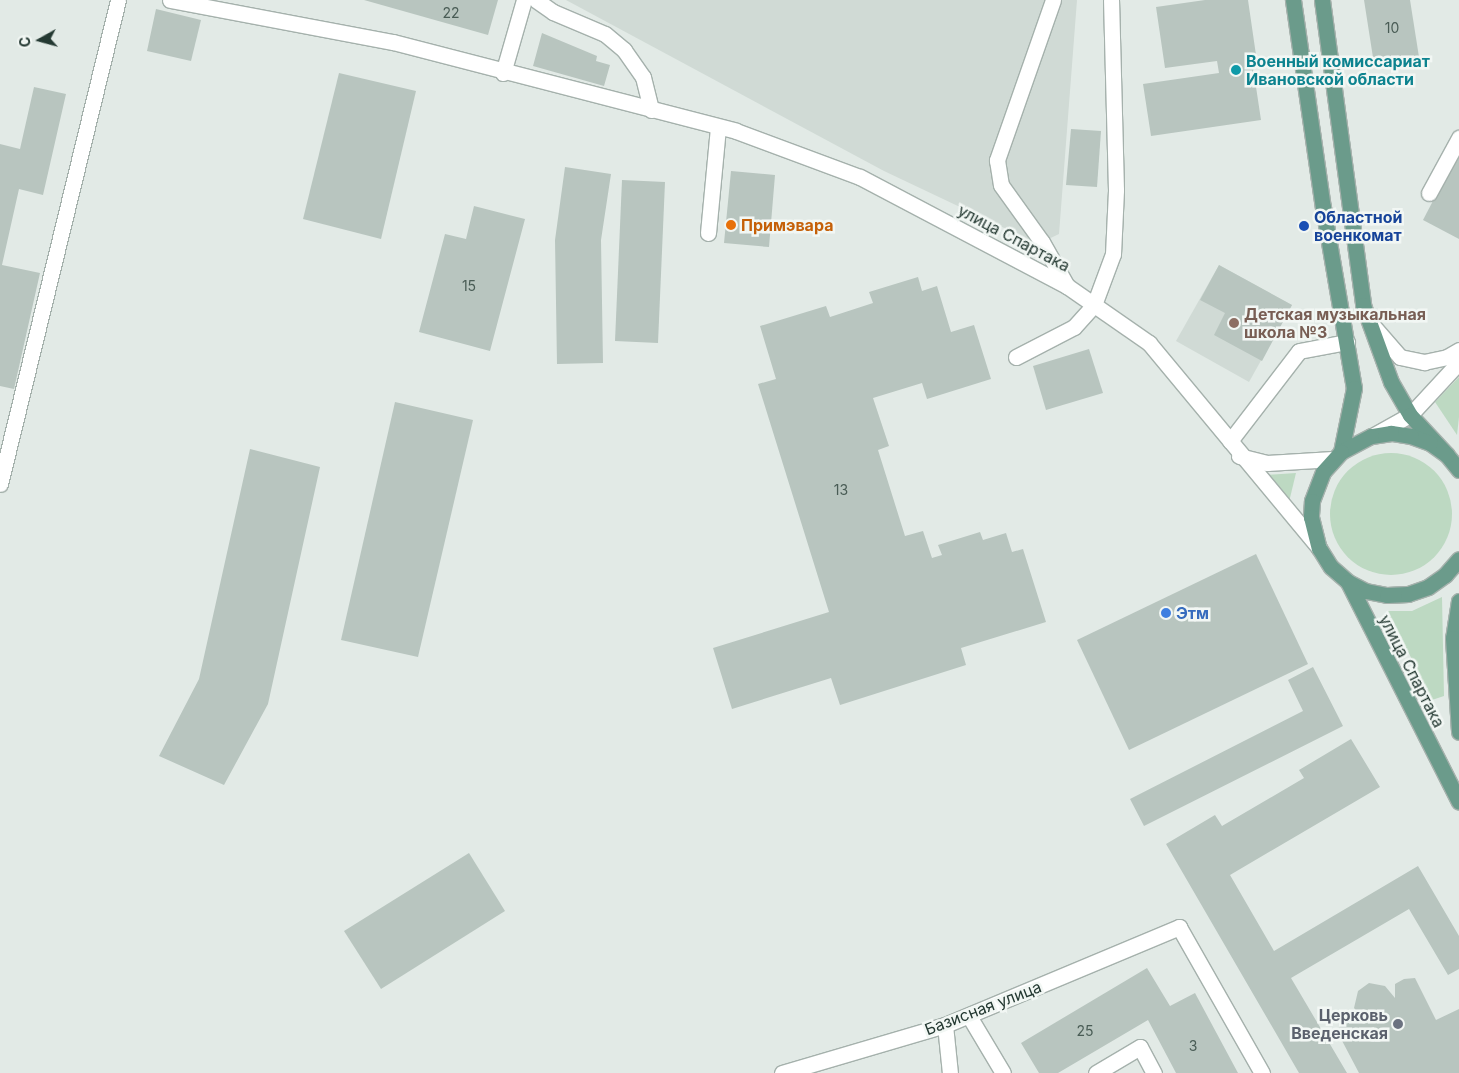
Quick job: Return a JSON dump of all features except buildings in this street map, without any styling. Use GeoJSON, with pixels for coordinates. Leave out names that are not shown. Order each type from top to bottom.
{"type":"FeatureCollection","features":[{"type":"Feature","properties":{"kind":"main road"},"geometry":{"type":"LineString","coordinates":[[1293,0],[1323,207],[1354,388],[1337,455]]}},
{"type":"Feature","properties":{"kind":"main road"},"geometry":{"type":"LineString","coordinates":[[1322,0],[1363,305],[1377,351],[1410,414],[1459,470]]}},
{"type":"Feature","properties":{"kind":"main road"},"geometry":{"type":"LineString","coordinates":[[1447,455],[1430,443],[1411,436],[1391,433],[1371,436],[1337,455],[1323,472],[1312,501],[1311,517],[1319,548],[1331,567],[1348,582],[1373,592],[1408,594],[1428,587],[1445,575],[1459,559]]}},
{"type":"Feature","properties":{"kind":"main road","name":"улица Спартака"},"geometry":{"type":"LineString","coordinates":[[1348,582],[1459,802]]}},
{"type":"Feature","properties":{"kind":"main road","name":"улица Спартака"},"geometry":{"type":"LineString","coordinates":[[1458,729],[1453,638],[1459,601]]}},
{"type":"Feature","properties":{"kind":"street"},"geometry":{"type":"LineString","coordinates":[[0,484],[118,0]]}},
{"type":"Feature","properties":{"kind":"street","name":"улица Спартака"},"geometry":{"type":"LineString","coordinates":[[170,0],[364,36],[602,97],[718,127],[782,146],[860,177],[1066,286],[1148,343],[1230,441],[1239,456],[1319,548]]}},
{"type":"Feature","properties":{"kind":"street"},"geometry":{"type":"LineString","coordinates":[[504,73],[524,0]]}},
{"type":"Feature","properties":{"kind":"street"},"geometry":{"type":"LineString","coordinates":[[536,0],[553,12],[606,34],[624,50],[643,77],[652,110]]}},
{"type":"Feature","properties":{"kind":"street"},"geometry":{"type":"LineString","coordinates":[[1053,0],[997,160],[1001,185],[1042,242],[1066,286]]}},
{"type":"Feature","properties":{"kind":"street"},"geometry":{"type":"LineString","coordinates":[[1016,357],[1074,327],[1094,305],[1113,254],[1116,190],[1111,0]]}},
{"type":"Feature","properties":{"kind":"street"},"geometry":{"type":"LineString","coordinates":[[708,233],[718,127]]}},
{"type":"Feature","properties":{"kind":"street"},"geometry":{"type":"LineString","coordinates":[[1429,193],[1459,138]]}},
{"type":"Feature","properties":{"kind":"street"},"geometry":{"type":"LineString","coordinates":[[1363,305],[1374,328],[1400,357],[1424,362],[1447,357],[1459,350]]}},
{"type":"Feature","properties":{"kind":"street"},"geometry":{"type":"LineString","coordinates":[[1230,441],[1299,351],[1347,342]]}},
{"type":"Feature","properties":{"kind":"street"},"geometry":{"type":"LineString","coordinates":[[1371,436],[1410,414],[1459,362]]}},
{"type":"Feature","properties":{"kind":"street"},"geometry":{"type":"LineString","coordinates":[[1239,456],[1285,463],[1337,455]]}},
{"type":"Feature","properties":{"kind":"street","name":"Базисная улица"},"geometry":{"type":"LineString","coordinates":[[782,1073],[945,1025],[1178,927],[1262,1073]]}},
{"type":"Feature","properties":{"kind":"street"},"geometry":{"type":"LineString","coordinates":[[969,1016],[1003,1073]]}},
{"type":"Feature","properties":{"kind":"street"},"geometry":{"type":"LineString","coordinates":[[945,1025],[950,1073]]}},
{"type":"Feature","properties":{"kind":"street"},"geometry":{"type":"LineString","coordinates":[[1096,1073],[1140,1047],[1154,1073]]}},
{"type":"Feature","properties":{"kind":"shaded area"},"geometry":{"type":"Polygon","coordinates":[[[566,0],[1077,0],[1059,234],[1038,244],[884,171],[566,0]]]}},
{"type":"Feature","properties":{"kind":"shaded area","name":"Детская музыкальная школа №3"},"geometry":{"type":"Polygon","coordinates":[[[1219,265],[1292,305],[1249,382],[1176,341],[1219,265]]]}},
{"type":"Feature","properties":{"kind":"green space"},"geometry":{"type":"Polygon","coordinates":[[[1459,377],[1459,417],[1457,435],[1435,402],[1459,377]]]}},
{"type":"Feature","properties":{"kind":"green space"},"geometry":{"type":"Polygon","coordinates":[[[1391,453],[1403,454],[1414,458],[1425,463],[1434,471],[1442,480],[1447,491],[1451,502],[1451,526],[1447,537],[1442,548],[1434,557],[1425,565],[1414,570],[1403,574],[1391,575],[1379,574],[1368,570],[1357,565],[1348,557],[1340,548],[1335,537],[1331,526],[1330,514],[1331,502],[1335,491],[1340,480],[1348,471],[1357,463],[1368,458],[1379,454],[1391,453]]]}},
{"type":"Feature","properties":{"kind":"green space"},"geometry":{"type":"Polygon","coordinates":[[[1296,473],[1289,502],[1265,475],[1296,473]]]}},
{"type":"Feature","properties":{"kind":"green space"},"geometry":{"type":"Polygon","coordinates":[[[1442,597],[1444,696],[1432,700],[1388,611],[1412,611],[1442,597]]]}},
{"type":"Feature","properties":{"kind":"place","name":"Военный комиссариат Ивановской области"},"geometry":{"type":"Point","coordinates":[1236,70]}},
{"type":"Feature","properties":{"kind":"place","name":"Примэвара"},"geometry":{"type":"Point","coordinates":[731,225]}},
{"type":"Feature","properties":{"kind":"place","name":"Областной военкомат"},"geometry":{"type":"Point","coordinates":[1304,226]}},
{"type":"Feature","properties":{"kind":"place","name":"Детская музыкальная школа №3"},"geometry":{"type":"Point","coordinates":[1234,323]}},
{"type":"Feature","properties":{"kind":"place","name":"Этм"},"geometry":{"type":"Point","coordinates":[1166,613]}},
{"type":"Feature","properties":{"kind":"place","name":"Церковь Введенская"},"geometry":{"type":"Point","coordinates":[1398,1024]}}]}
